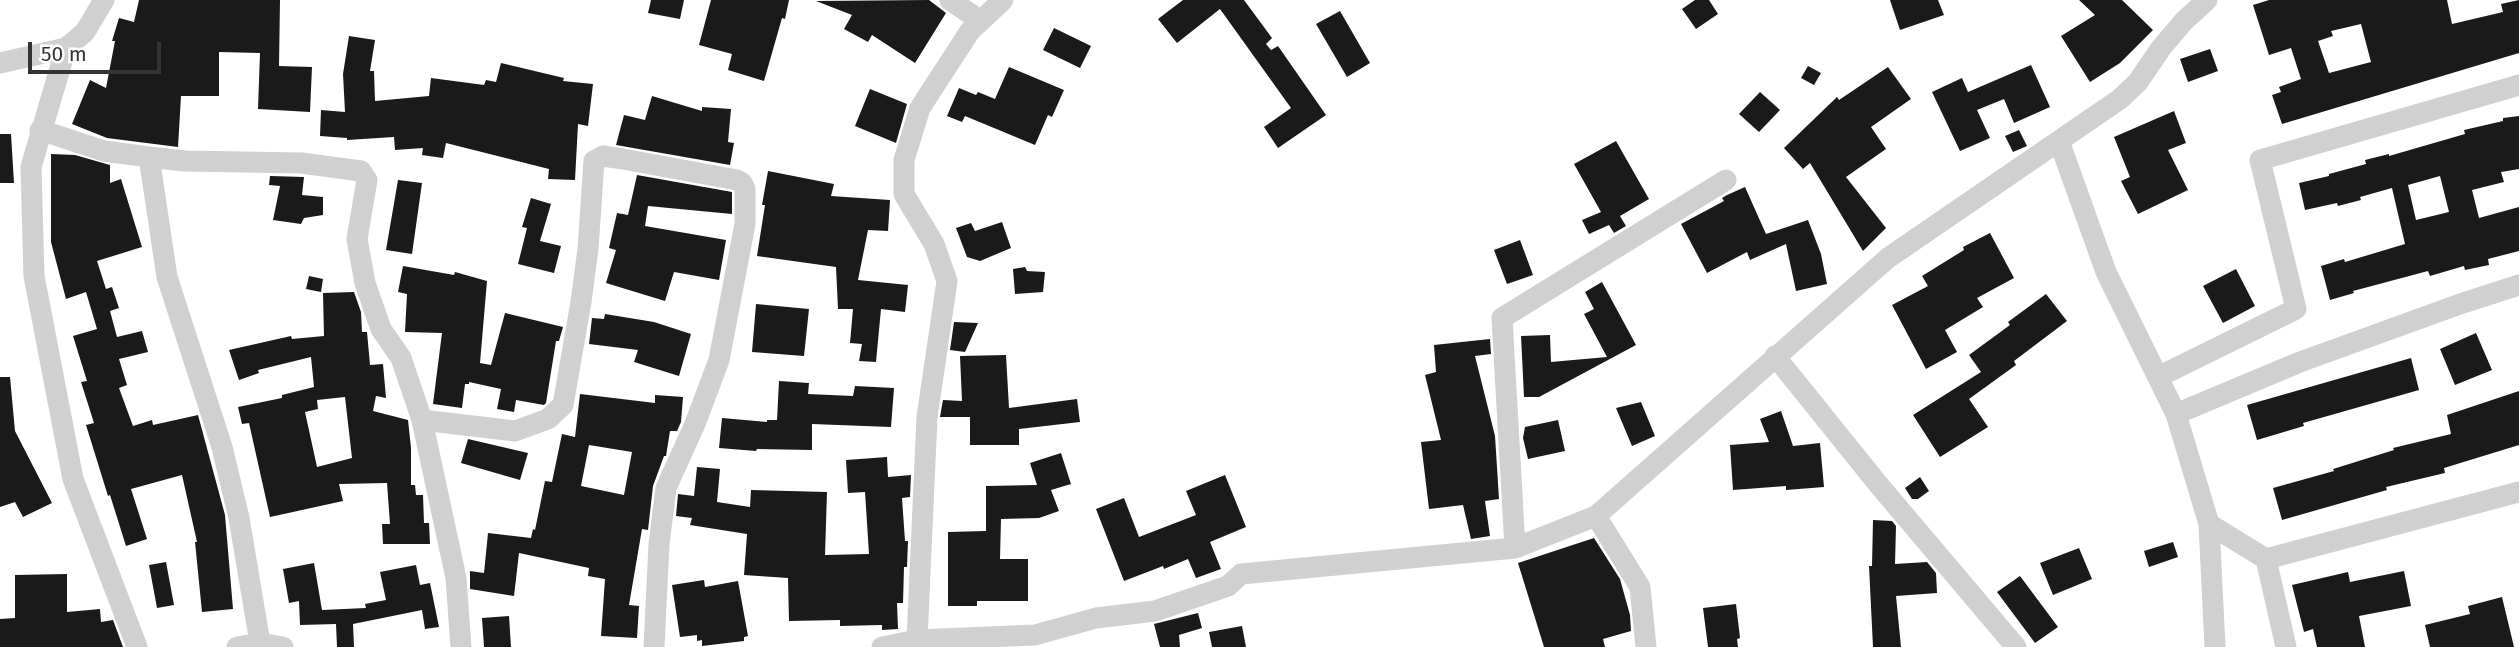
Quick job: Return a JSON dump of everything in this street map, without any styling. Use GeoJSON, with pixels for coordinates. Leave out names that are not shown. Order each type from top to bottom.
{"type":"FeatureCollection","features":[{"type":"Feature","properties":{"kind":"street"},"geometry":{"type":"LineString","coordinates":[[0,63],[66,48],[85,32],[104,0]]}},
{"type":"Feature","properties":{"kind":"street"},"geometry":{"type":"LineString","coordinates":[[950,0],[981,21]]}},
{"type":"Feature","properties":{"kind":"street"},"geometry":{"type":"LineString","coordinates":[[917,640],[927,417],[947,281],[934,244],[904,194],[904,160],[920,108],[970,31],[1003,0]]}},
{"type":"Feature","properties":{"kind":"street"},"geometry":{"type":"LineString","coordinates":[[2184,22],[2194,0]]}},
{"type":"Feature","properties":{"kind":"street"},"geometry":{"type":"LineString","coordinates":[[882,647],[917,640],[1035,635],[1096,618],[1155,611],[1228,586],[1241,573],[1515,548],[1597,516],[1888,258],[2120,99],[2138,82],[2161,48],[2207,0]]}},
{"type":"Feature","properties":{"kind":"street"},"geometry":{"type":"LineString","coordinates":[[66,48],[31,167],[34,276],[73,479],[137,647]]}},
{"type":"Feature","properties":{"kind":"street"},"geometry":{"type":"LineString","coordinates":[[2158,377],[2297,309],[2260,160],[2519,85]]}},
{"type":"Feature","properties":{"kind":"street"},"geometry":{"type":"LineString","coordinates":[[40,130],[104,150],[149,157],[184,161],[301,163],[361,171],[367,180],[357,239],[365,283],[381,329],[401,358],[422,420],[456,578],[461,647]]}},
{"type":"Feature","properties":{"kind":"street"},"geometry":{"type":"LineString","coordinates":[[2059,141],[2106,271],[2176,414],[2209,524],[2215,647]]}},
{"type":"Feature","properties":{"kind":"street"},"geometry":{"type":"LineString","coordinates":[[422,420],[515,431],[548,419],[563,405],[588,249],[594,161],[603,156],[742,183],[745,189],[745,224],[719,360],[695,424],[666,488],[659,544],[654,647]]}},
{"type":"Feature","properties":{"kind":"street"},"geometry":{"type":"LineString","coordinates":[[149,157],[167,277],[222,447],[239,518],[260,643]]}},
{"type":"Feature","properties":{"kind":"street"},"geometry":{"type":"LineString","coordinates":[[1515,548],[1502,318],[1726,180]]}},
{"type":"Feature","properties":{"kind":"street"},"geometry":{"type":"LineString","coordinates":[[2176,414],[2300,362],[2519,285]]}},
{"type":"Feature","properties":{"kind":"street"},"geometry":{"type":"LineString","coordinates":[[1775,356],[2016,647]]}},
{"type":"Feature","properties":{"kind":"street"},"geometry":{"type":"LineString","coordinates":[[2266,559],[2519,492]]}},
{"type":"Feature","properties":{"kind":"street"},"geometry":{"type":"LineString","coordinates":[[1597,516],[1640,587],[1646,647]]}},
{"type":"Feature","properties":{"kind":"street"},"geometry":{"type":"LineString","coordinates":[[2209,524],[2266,559],[2286,647]]}},
{"type":"Feature","properties":{"kind":"street"},"geometry":{"type":"LineString","coordinates":[[237,647],[260,643],[283,647]]}},
{"type":"Feature","properties":{"kind":"building"},"geometry":{"type":"Polygon","coordinates":[[[139,0],[280,0],[279,66],[312,67],[310,112],[258,109],[260,53],[219,52],[219,96],[181,96],[178,147],[107,138],[72,124],[90,80],[106,88],[115,41],[112,41],[119,18],[134,22],[139,0]]]}},
{"type":"Feature","properties":{"kind":"building"},"geometry":{"type":"Polygon","coordinates":[[[651,0],[684,0],[680,19],[648,13],[651,0]]]}},
{"type":"Feature","properties":{"kind":"building"},"geometry":{"type":"Polygon","coordinates":[[[711,0],[789,0],[764,81],[728,70],[732,54],[699,45],[711,0]]]}},
{"type":"Feature","properties":{"kind":"building"},"geometry":{"type":"Polygon","coordinates":[[[929,0],[946,13],[915,63],[872,35],[868,42],[844,29],[852,15],[816,1],[929,0]]]}},
{"type":"Feature","properties":{"kind":"building"},"geometry":{"type":"Polygon","coordinates":[[[1183,0],[1244,0],[1272,38],[1266,44],[1271,50],[1278,46],[1326,115],[1278,148],[1264,127],[1291,108],[1220,9],[1177,43],[1158,19],[1183,0]]]}},
{"type":"Feature","properties":{"kind":"building"},"geometry":{"type":"Polygon","coordinates":[[[1695,0],[1709,0],[1718,14],[1696,29],[1682,9],[1695,0]]]}},
{"type":"Feature","properties":{"kind":"building"},"geometry":{"type":"Polygon","coordinates":[[[1890,0],[1938,0],[1944,15],[1900,30],[1890,0]]]}},
{"type":"Feature","properties":{"kind":"building"},"geometry":{"type":"Polygon","coordinates":[[[2079,0],[2122,0],[2153,30],[2120,63],[2090,82],[2061,36],[2095,15],[2079,0]]]}},
{"type":"Feature","properties":{"kind":"building"},"geometry":{"type":"Polygon","coordinates":[[[2269,0],[2447,0],[2452,24],[2503,12],[2501,4],[2519,0],[2519,53],[2282,124],[2272,95],[2281,92],[2279,87],[2301,79],[2291,48],[2269,55],[2253,5],[2269,0]],[[2361,24],[2331,31],[2333,36],[2318,41],[2329,73],[2371,62],[2361,24]]]}},
{"type":"Feature","properties":{"kind":"building"},"geometry":{"type":"Polygon","coordinates":[[[1340,11],[1370,63],[1347,77],[1316,24],[1340,11]]]}},
{"type":"Feature","properties":{"kind":"building"},"geometry":{"type":"Polygon","coordinates":[[[1054,28],[1091,46],[1080,68],[1043,50],[1054,28]]]}},
{"type":"Feature","properties":{"kind":"building"},"geometry":{"type":"Polygon","coordinates":[[[349,36],[375,40],[370,71],[374,71],[375,101],[429,96],[431,78],[484,85],[486,80],[496,82],[501,63],[564,78],[563,81],[593,84],[588,126],[578,124],[575,180],[548,179],[549,169],[446,143],[443,158],[422,155],[423,148],[395,150],[394,137],[347,140],[320,136],[321,110],[345,112],[343,74],[349,36]]]}},
{"type":"Feature","properties":{"kind":"building"},"geometry":{"type":"Polygon","coordinates":[[[2210,49],[2218,71],[2188,82],[2180,59],[2210,49]]]}},
{"type":"Feature","properties":{"kind":"building"},"geometry":{"type":"Polygon","coordinates":[[[2031,65],[2050,107],[2014,123],[2004,99],[1977,110],[1990,138],[1960,151],[1932,92],[1962,78],[1968,92],[2031,65]]]}},
{"type":"Feature","properties":{"kind":"building"},"geometry":{"type":"Polygon","coordinates":[[[1808,66],[1821,73],[1814,85],[1801,78],[1808,66]]]}},
{"type":"Feature","properties":{"kind":"building"},"geometry":{"type":"Polygon","coordinates":[[[1009,67],[1064,90],[1052,117],[1048,115],[1035,145],[965,116],[962,122],[947,116],[959,88],[995,99],[1009,67]]]}},
{"type":"Feature","properties":{"kind":"building"},"geometry":{"type":"Polygon","coordinates":[[[1888,67],[1911,99],[1871,127],[1886,149],[1846,177],[1886,228],[1863,251],[1810,163],[1803,169],[1784,148],[1837,97],[1839,100],[1888,67]]]}},
{"type":"Feature","properties":{"kind":"building"},"geometry":{"type":"Polygon","coordinates":[[[870,89],[907,104],[896,143],[855,126],[870,89]]]}},
{"type":"Feature","properties":{"kind":"building"},"geometry":{"type":"Polygon","coordinates":[[[1760,92],[1780,110],[1759,132],[1739,114],[1760,92]]]}},
{"type":"Feature","properties":{"kind":"building"},"geometry":{"type":"Polygon","coordinates":[[[652,96],[702,111],[702,107],[731,109],[728,142],[734,143],[730,165],[616,145],[624,115],[645,120],[652,96]]]}},
{"type":"Feature","properties":{"kind":"building"},"geometry":{"type":"Polygon","coordinates":[[[2174,111],[2186,143],[2168,150],[2188,190],[2138,214],[2121,181],[2130,177],[2114,137],[2174,111]]]}},
{"type":"Feature","properties":{"kind":"building"},"geometry":{"type":"Polygon","coordinates":[[[2519,116],[2519,169],[2501,172],[2504,182],[2472,190],[2479,218],[2519,207],[2519,251],[2488,259],[2489,265],[2465,270],[2464,266],[2430,276],[2428,271],[2353,291],[2354,293],[2330,300],[2321,266],[2344,259],[2345,262],[2405,244],[2392,188],[2338,206],[2337,203],[2305,210],[2299,183],[2366,164],[2365,160],[2389,156],[2465,134],[2464,130],[2503,121],[2503,118],[2519,116]],[[2440,176],[2408,185],[2416,220],[2449,212],[2440,176]]]}},
{"type":"Feature","properties":{"kind":"building"},"geometry":{"type":"Polygon","coordinates":[[[2019,130],[2027,146],[2013,152],[2005,136],[2019,130]]]}},
{"type":"Feature","properties":{"kind":"building"},"geometry":{"type":"Polygon","coordinates":[[[0,134],[11,134],[14,183],[0,183],[0,134]]]}},
{"type":"Feature","properties":{"kind":"building"},"geometry":{"type":"Polygon","coordinates":[[[1616,141],[1649,199],[1620,216],[1626,226],[1614,233],[1609,225],[1589,234],[1582,220],[1601,212],[1574,164],[1616,141]]]}},
{"type":"Feature","properties":{"kind":"building"},"geometry":{"type":"Polygon","coordinates":[[[51,154],[75,155],[110,165],[110,183],[121,179],[142,247],[97,261],[106,289],[112,287],[119,308],[110,311],[117,337],[142,331],[148,352],[119,359],[127,385],[119,388],[133,426],[152,420],[153,425],[198,415],[225,515],[233,609],[202,612],[197,542],[182,475],[131,489],[147,539],[126,546],[86,425],[94,423],[81,382],[87,381],[73,336],[97,329],[86,292],[66,299],[51,242],[51,154]]]}},
{"type":"Feature","properties":{"kind":"building"},"geometry":{"type":"Polygon","coordinates":[[[768,171],[834,184],[831,196],[890,200],[888,231],[868,230],[858,280],[908,285],[905,312],[881,309],[876,362],[859,361],[862,344],[850,343],[853,309],[838,309],[836,267],[757,256],[768,171]]]}},
{"type":"Feature","properties":{"kind":"building"},"geometry":{"type":"Polygon","coordinates":[[[637,175],[732,192],[732,214],[648,206],[645,226],[726,240],[719,280],[674,272],[665,301],[606,283],[616,250],[609,248],[617,213],[628,215],[637,175]]]}},
{"type":"Feature","properties":{"kind":"building"},"geometry":{"type":"Polygon","coordinates":[[[270,176],[304,177],[302,195],[323,197],[323,215],[304,218],[301,224],[273,220],[280,186],[269,185],[270,176]]]}},
{"type":"Feature","properties":{"kind":"building"},"geometry":{"type":"Polygon","coordinates":[[[398,180],[422,183],[412,254],[386,250],[398,180]]]}},
{"type":"Feature","properties":{"kind":"building"},"geometry":{"type":"Polygon","coordinates":[[[1745,187],[1766,234],[1808,220],[1821,254],[1827,284],[1796,291],[1786,244],[1750,260],[1747,252],[1707,273],[1681,224],[1745,187]]]}},
{"type":"Feature","properties":{"kind":"building"},"geometry":{"type":"Polygon","coordinates":[[[531,198],[551,204],[540,241],[561,246],[554,273],[518,264],[527,228],[522,227],[531,198]]]}},
{"type":"Feature","properties":{"kind":"building"},"geometry":{"type":"Polygon","coordinates":[[[1002,222],[1011,248],[980,261],[967,257],[956,228],[971,223],[975,231],[1002,222]]]}},
{"type":"Feature","properties":{"kind":"building"},"geometry":{"type":"Polygon","coordinates":[[[1990,233],[2014,278],[1977,298],[1983,307],[1945,330],[1957,352],[1926,369],[1892,305],[1928,286],[1922,276],[1964,250],[1963,247],[1990,233]]]}},
{"type":"Feature","properties":{"kind":"building"},"geometry":{"type":"Polygon","coordinates":[[[1520,240],[1533,275],[1507,284],[1494,250],[1520,240]]]}},
{"type":"Feature","properties":{"kind":"building"},"geometry":{"type":"Polygon","coordinates":[[[403,266],[454,275],[455,272],[487,281],[480,363],[491,365],[505,313],[563,327],[559,341],[556,341],[546,403],[544,405],[516,400],[514,412],[497,409],[501,389],[469,382],[465,384],[462,408],[433,404],[442,333],[405,332],[407,294],[398,292],[403,266]]]}},
{"type":"Feature","properties":{"kind":"building"},"geometry":{"type":"Polygon","coordinates":[[[1025,267],[1027,271],[1045,272],[1043,292],[1015,294],[1013,269],[1025,267]]]}},
{"type":"Feature","properties":{"kind":"building"},"geometry":{"type":"Polygon","coordinates":[[[2236,269],[2255,306],[2223,323],[2203,286],[2236,269]]]}},
{"type":"Feature","properties":{"kind":"building"},"geometry":{"type":"Polygon","coordinates":[[[309,276],[323,279],[321,292],[306,289],[309,276]]]}},
{"type":"Feature","properties":{"kind":"building"},"geometry":{"type":"Polygon","coordinates":[[[1602,282],[1636,345],[1539,397],[1524,397],[1521,336],[1550,335],[1551,362],[1607,357],[1584,314],[1594,309],[1585,292],[1602,282]]]}},
{"type":"Feature","properties":{"kind":"building"},"geometry":{"type":"Polygon","coordinates":[[[354,292],[361,312],[362,332],[367,332],[370,365],[383,364],[386,398],[376,396],[373,411],[408,420],[411,485],[415,485],[416,495],[423,495],[424,523],[429,523],[430,544],[383,544],[382,524],[390,524],[387,483],[339,484],[343,501],[270,517],[249,423],[242,424],[238,407],[282,398],[282,395],[314,387],[311,357],[258,370],[259,373],[239,380],[229,350],[291,336],[292,339],[324,336],[323,293],[354,292]],[[345,397],[317,400],[318,409],[305,412],[317,467],[352,458],[345,397]]]}},
{"type":"Feature","properties":{"kind":"building"},"geometry":{"type":"Polygon","coordinates":[[[2046,294],[2067,321],[2014,361],[2016,365],[1969,399],[1988,427],[1940,457],[1913,415],[1981,372],[1969,355],[2046,294]]]}},
{"type":"Feature","properties":{"kind":"building"},"geometry":{"type":"Polygon","coordinates":[[[756,304],[809,309],[804,356],[752,352],[756,304]]]}},
{"type":"Feature","properties":{"kind":"building"},"geometry":{"type":"Polygon","coordinates":[[[605,314],[654,322],[691,334],[679,376],[634,362],[638,350],[589,344],[592,318],[604,319],[605,314]]]}},
{"type":"Feature","properties":{"kind":"building"},"geometry":{"type":"Polygon","coordinates":[[[954,322],[978,323],[965,352],[950,350],[954,322]]]}},
{"type":"Feature","properties":{"kind":"building"},"geometry":{"type":"Polygon","coordinates":[[[2476,333],[2492,370],[2455,385],[2440,349],[2476,333]]]}},
{"type":"Feature","properties":{"kind":"building"},"geometry":{"type":"Polygon","coordinates":[[[1490,339],[1491,354],[1475,356],[1495,436],[1499,499],[1485,501],[1490,536],[1471,539],[1463,505],[1429,509],[1421,442],[1441,440],[1425,375],[1436,372],[1434,345],[1490,339]]]}},
{"type":"Feature","properties":{"kind":"building"},"geometry":{"type":"Polygon","coordinates":[[[1006,355],[1009,408],[1077,399],[1080,422],[1019,429],[1019,445],[970,445],[970,417],[940,417],[943,400],[962,401],[960,356],[1006,355]]]}},
{"type":"Feature","properties":{"kind":"building"},"geometry":{"type":"Polygon","coordinates":[[[2411,358],[2419,390],[2303,423],[2304,426],[2257,440],[2247,405],[2411,358]]]}},
{"type":"Feature","properties":{"kind":"building"},"geometry":{"type":"Polygon","coordinates":[[[0,377],[10,377],[15,431],[52,503],[23,517],[15,502],[0,507],[0,377]]]}},
{"type":"Feature","properties":{"kind":"building"},"geometry":{"type":"Polygon","coordinates":[[[779,381],[809,383],[808,394],[853,396],[855,386],[894,388],[891,427],[812,424],[812,450],[756,451],[719,448],[722,418],[767,422],[777,420],[779,381]]]}},
{"type":"Feature","properties":{"kind":"building"},"geometry":{"type":"Polygon","coordinates":[[[2519,391],[2519,445],[2444,468],[2445,473],[2386,487],[2387,490],[2282,520],[2273,488],[2334,471],[2333,469],[2394,450],[2393,448],[2451,434],[2447,415],[2519,391]]]}},
{"type":"Feature","properties":{"kind":"building"},"geometry":{"type":"Polygon","coordinates":[[[580,394],[655,403],[655,395],[683,397],[681,422],[677,431],[670,431],[666,456],[653,486],[648,530],[642,529],[629,605],[639,606],[637,638],[601,636],[605,579],[588,576],[589,568],[519,553],[514,596],[470,589],[470,571],[484,573],[488,533],[531,538],[545,481],[552,482],[562,434],[575,437],[580,394]],[[589,445],[581,486],[624,495],[632,452],[589,445]]]}},
{"type":"Feature","properties":{"kind":"building"},"geometry":{"type":"Polygon","coordinates":[[[1641,402],[1655,436],[1632,446],[1616,408],[1641,402]]]}},
{"type":"Feature","properties":{"kind":"building"},"geometry":{"type":"Polygon","coordinates":[[[1781,411],[1793,446],[1820,443],[1824,487],[1786,490],[1786,486],[1733,490],[1730,445],[1769,442],[1760,419],[1781,411]]]}},
{"type":"Feature","properties":{"kind":"building"},"geometry":{"type":"Polygon","coordinates":[[[1558,420],[1565,451],[1528,459],[1523,438],[1525,427],[1558,420]]]}},
{"type":"Feature","properties":{"kind":"building"},"geometry":{"type":"Polygon","coordinates":[[[468,439],[528,453],[520,480],[461,463],[468,439]]]}},
{"type":"Feature","properties":{"kind":"building"},"geometry":{"type":"Polygon","coordinates":[[[1061,453],[1071,484],[1051,490],[1059,511],[1039,518],[1001,519],[1000,559],[1028,559],[1028,601],[977,601],[977,606],[948,606],[948,532],[986,531],[986,486],[1037,485],[1030,463],[1061,453]]]}},
{"type":"Feature","properties":{"kind":"building"},"geometry":{"type":"Polygon","coordinates":[[[887,457],[888,477],[911,475],[910,497],[902,498],[905,541],[908,541],[903,603],[897,603],[898,629],[882,630],[882,625],[840,626],[840,620],[789,621],[788,578],[744,575],[747,534],[690,525],[692,518],[676,516],[678,494],[694,496],[697,467],[720,469],[717,502],[750,507],[751,490],[827,492],[825,555],[869,554],[865,492],[848,493],[846,460],[887,457]]]}},
{"type":"Feature","properties":{"kind":"building"},"geometry":{"type":"Polygon","coordinates":[[[1225,475],[1246,527],[1210,542],[1221,569],[1196,578],[1188,559],[1124,581],[1096,509],[1124,498],[1139,537],[1196,515],[1186,491],[1225,475]]]}},
{"type":"Feature","properties":{"kind":"building"},"geometry":{"type":"Polygon","coordinates":[[[1920,477],[1929,491],[1918,499],[1912,499],[1905,488],[1920,477]]]}},
{"type":"Feature","properties":{"kind":"building"},"geometry":{"type":"Polygon","coordinates":[[[1873,520],[1892,521],[1896,526],[1895,564],[1927,562],[1936,573],[1937,593],[1896,596],[1901,647],[1873,647],[1869,566],[1872,566],[1873,520]]]}},
{"type":"Feature","properties":{"kind":"building"},"geometry":{"type":"Polygon","coordinates":[[[1594,538],[1620,579],[1630,615],[1631,631],[1603,639],[1605,647],[1544,647],[1518,563],[1594,538]]]}},
{"type":"Feature","properties":{"kind":"building"},"geometry":{"type":"Polygon","coordinates":[[[2173,542],[2178,557],[2149,567],[2144,551],[2173,542]]]}},
{"type":"Feature","properties":{"kind":"building"},"geometry":{"type":"Polygon","coordinates":[[[2079,548],[2092,579],[2053,595],[2040,563],[2079,548]]]}},
{"type":"Feature","properties":{"kind":"building"},"geometry":{"type":"Polygon","coordinates":[[[166,562],[174,605],[157,608],[149,565],[166,562]]]}},
{"type":"Feature","properties":{"kind":"building"},"geometry":{"type":"Polygon","coordinates":[[[314,563],[322,610],[366,608],[365,604],[386,600],[380,572],[416,565],[420,585],[430,583],[439,627],[425,629],[422,610],[353,624],[354,647],[337,647],[336,624],[300,625],[299,601],[289,603],[283,569],[314,563]]]}},
{"type":"Feature","properties":{"kind":"building"},"geometry":{"type":"Polygon","coordinates":[[[2404,571],[2411,606],[2359,616],[2365,647],[2317,647],[2313,629],[2304,632],[2292,585],[2348,572],[2350,582],[2404,571]]]}},
{"type":"Feature","properties":{"kind":"building"},"geometry":{"type":"Polygon","coordinates":[[[67,574],[67,612],[100,609],[101,622],[113,620],[123,647],[0,647],[0,619],[15,618],[15,575],[67,574]]]}},
{"type":"Feature","properties":{"kind":"building"},"geometry":{"type":"Polygon","coordinates":[[[2020,576],[2058,627],[2035,643],[1997,592],[2020,576]]]}},
{"type":"Feature","properties":{"kind":"building"},"geometry":{"type":"Polygon","coordinates":[[[704,580],[705,587],[738,581],[748,636],[744,637],[744,641],[702,646],[702,640],[697,641],[697,635],[680,637],[672,585],[704,580]]]}},
{"type":"Feature","properties":{"kind":"building"},"geometry":{"type":"Polygon","coordinates":[[[2502,597],[2514,647],[2430,647],[2425,625],[2470,614],[2468,606],[2502,597]]]}},
{"type":"Feature","properties":{"kind":"building"},"geometry":{"type":"Polygon","coordinates":[[[1736,604],[1740,638],[1737,639],[1738,647],[1708,647],[1703,608],[1736,604]]]}},
{"type":"Feature","properties":{"kind":"building"},"geometry":{"type":"Polygon","coordinates":[[[1198,613],[1202,628],[1179,635],[1180,647],[1160,647],[1154,624],[1198,613]]]}},
{"type":"Feature","properties":{"kind":"building"},"geometry":{"type":"Polygon","coordinates":[[[509,616],[511,647],[484,647],[482,618],[509,616]]]}},
{"type":"Feature","properties":{"kind":"building"},"geometry":{"type":"Polygon","coordinates":[[[1242,626],[1246,647],[1212,647],[1209,632],[1242,626]]]}}]}
